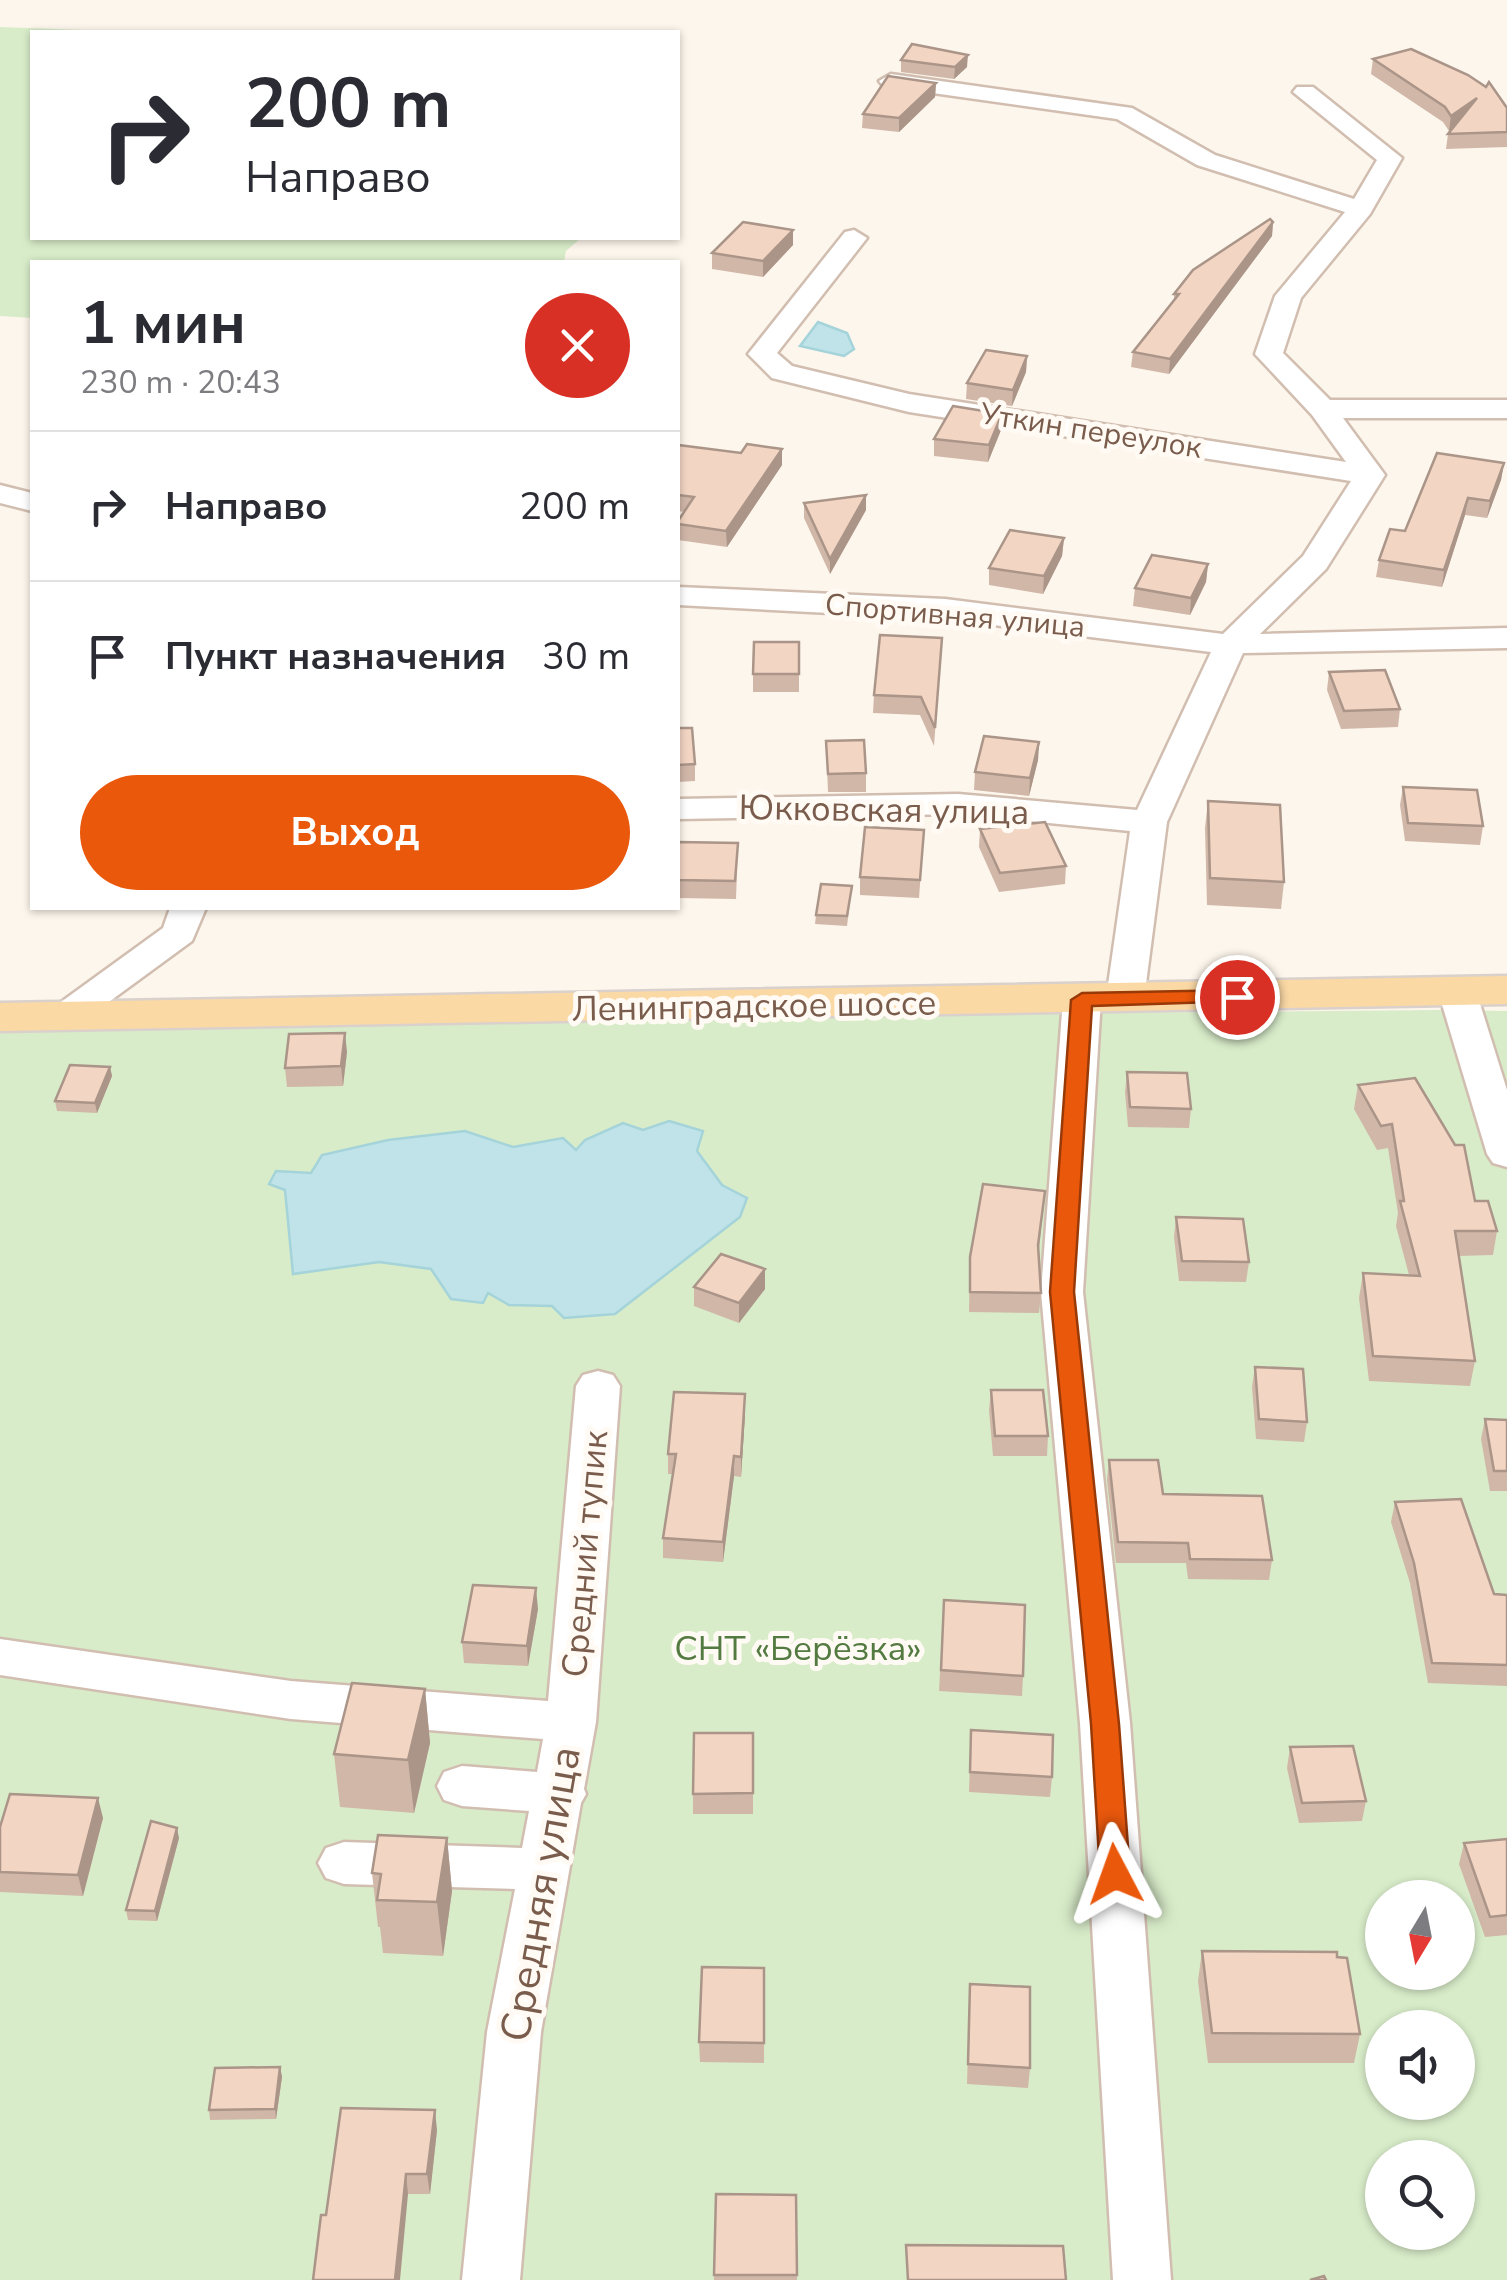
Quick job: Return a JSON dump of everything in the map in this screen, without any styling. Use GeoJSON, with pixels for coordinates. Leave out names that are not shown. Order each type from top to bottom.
{"type":"FeatureCollection","features":[{"type":"Feature","properties":{"kind":"main road","name":"Ленинградское шоссе"},"geometry":{"type":"LineString","coordinates":[[0,1016],[62,1018],[1507,990]]}},
{"type":"Feature","properties":{"kind":"street"},"geometry":{"type":"LineString","coordinates":[[891,81],[1123,113],[1206,160],[1361,209]]}},
{"type":"Feature","properties":{"kind":"street"},"geometry":{"type":"LineString","coordinates":[[1142,2280],[1105,1724],[1062,1292],[1104,999],[1149,822],[1231,644],[1315,562],[1370,475],[1322,410],[1269,354],[1288,296],[1361,209],[1390,158],[1305,92]]}},
{"type":"Feature","properties":{"kind":"street","name":"Уткин переулок"},"geometry":{"type":"LineString","coordinates":[[854,238],[762,354],[782,372],[909,403],[1370,475]]}},
{"type":"Feature","properties":{"kind":"street"},"geometry":{"type":"LineString","coordinates":[[1322,410],[1507,409]]}},
{"type":"Feature","properties":{"kind":"street"},"geometry":{"type":"LineString","coordinates":[[0,494],[30,502]]}},
{"type":"Feature","properties":{"kind":"street","name":"Спортивная улица"},"geometry":{"type":"LineString","coordinates":[[680,596],[945,609],[1231,644],[1507,638]]}},
{"type":"Feature","properties":{"kind":"street","name":"Юкковская улица"},"geometry":{"type":"LineString","coordinates":[[680,809],[958,804],[1149,822]]}},
{"type":"Feature","properties":{"kind":"street"},"geometry":{"type":"LineString","coordinates":[[62,1018],[179,933],[187,910]]}},
{"type":"Feature","properties":{"kind":"street"},"geometry":{"type":"LineString","coordinates":[[1458,991],[1507,1154]]}},
{"type":"Feature","properties":{"kind":"street","name":"Средний тупик"},"geometry":{"type":"LineString","coordinates":[[572,1722],[598,1386]]}},
{"type":"Feature","properties":{"kind":"street","name":"Средняя улица"},"geometry":{"type":"LineString","coordinates":[[0,1657],[291,1700],[572,1722],[514,2032],[491,2280]]}},
{"type":"Feature","properties":{"kind":"street"},"geometry":{"type":"LineString","coordinates":[[462,1786],[561,1794]]}},
{"type":"Feature","properties":{"kind":"street"},"geometry":{"type":"LineString","coordinates":[[344,1863],[546,1870]]}},
{"type":"Feature","properties":{"kind":"green space"},"geometry":{"type":"Polygon","coordinates":[[[0,27],[85,30],[30,30],[30,240],[579,240],[566,251],[564,260],[30,260],[30,318],[0,316],[0,27]]]}},
{"type":"Feature","properties":{"kind":"green space","name":"СНТ «Берёзка»"},"geometry":{"type":"Polygon","coordinates":[[[1507,1011],[1507,2280],[0,2280],[0,1022],[1507,1011]]]}},
{"type":"Feature","properties":{"kind":"water"},"geometry":{"type":"Polygon","coordinates":[[[818,322],[847,333],[854,349],[844,356],[800,346],[818,322]]]}},
{"type":"Feature","properties":{"kind":"water"},"geometry":{"type":"Polygon","coordinates":[[[669,1121],[703,1131],[697,1151],[722,1185],[747,1198],[740,1217],[615,1314],[564,1318],[552,1306],[509,1305],[488,1293],[483,1303],[451,1299],[431,1269],[379,1262],[293,1274],[285,1190],[269,1184],[276,1171],[311,1173],[322,1155],[388,1140],[465,1131],[513,1147],[563,1138],[576,1150],[585,1140],[623,1123],[643,1130],[669,1121]]]}},
{"type":"Feature","properties":{"kind":"building"},"geometry":{"type":"Polygon","coordinates":[[[912,44],[968,55],[955,67],[901,60],[912,44]]]}},
{"type":"Feature","properties":{"kind":"building"},"geometry":{"type":"Polygon","coordinates":[[[1411,49],[1486,87],[1489,82],[1507,108],[1507,132],[1448,134],[1477,98],[1451,116],[1445,107],[1373,59],[1411,49]]]}},
{"type":"Feature","properties":{"kind":"building"},"geometry":{"type":"Polygon","coordinates":[[[888,76],[936,83],[899,118],[863,114],[888,76]]]}},
{"type":"Feature","properties":{"kind":"building"},"geometry":{"type":"Polygon","coordinates":[[[1270,219],[1273,222],[1170,359],[1133,352],[1193,270],[1270,219]]]}},
{"type":"Feature","properties":{"kind":"building"},"geometry":{"type":"Polygon","coordinates":[[[743,222],[793,230],[763,261],[712,253],[743,222]]]}},
{"type":"Feature","properties":{"kind":"building"},"geometry":{"type":"Polygon","coordinates":[[[986,350],[1027,356],[1013,390],[967,383],[986,350]]]}},
{"type":"Feature","properties":{"kind":"building"},"geometry":{"type":"Polygon","coordinates":[[[953,406],[1002,414],[989,445],[934,439],[953,406]]]}},
{"type":"Feature","properties":{"kind":"building"},"geometry":{"type":"Polygon","coordinates":[[[747,444],[782,449],[726,531],[680,524],[694,497],[680,495],[680,445],[741,453],[747,444]]]}},
{"type":"Feature","properties":{"kind":"building"},"geometry":{"type":"Polygon","coordinates":[[[1437,453],[1504,463],[1490,501],[1468,498],[1444,570],[1379,560],[1390,529],[1405,531],[1437,453]]]}},
{"type":"Feature","properties":{"kind":"building"},"geometry":{"type":"Polygon","coordinates":[[[866,495],[830,559],[804,503],[866,495]]]}},
{"type":"Feature","properties":{"kind":"building"},"geometry":{"type":"Polygon","coordinates":[[[1010,530],[1064,538],[1044,576],[989,568],[1010,530]]]}},
{"type":"Feature","properties":{"kind":"building"},"geometry":{"type":"Polygon","coordinates":[[[1152,555],[1208,564],[1191,598],[1135,588],[1152,555]]]}},
{"type":"Feature","properties":{"kind":"building"},"geometry":{"type":"Polygon","coordinates":[[[880,635],[942,638],[935,728],[921,697],[874,695],[880,635]]]}},
{"type":"Feature","properties":{"kind":"building"},"geometry":{"type":"Polygon","coordinates":[[[754,642],[799,642],[799,674],[753,674],[754,642]]]}},
{"type":"Feature","properties":{"kind":"building"},"geometry":{"type":"Polygon","coordinates":[[[1385,670],[1400,709],[1344,711],[1329,672],[1385,670]]]}},
{"type":"Feature","properties":{"kind":"building"},"geometry":{"type":"Polygon","coordinates":[[[680,728],[692,728],[695,764],[680,765],[680,728]]]}},
{"type":"Feature","properties":{"kind":"building"},"geometry":{"type":"Polygon","coordinates":[[[984,736],[1039,742],[1030,778],[975,772],[984,736]]]}},
{"type":"Feature","properties":{"kind":"building"},"geometry":{"type":"Polygon","coordinates":[[[864,740],[866,773],[828,774],[826,741],[864,740]]]}},
{"type":"Feature","properties":{"kind":"building"},"geometry":{"type":"Polygon","coordinates":[[[1403,787],[1477,790],[1483,826],[1408,823],[1403,787]]]}},
{"type":"Feature","properties":{"kind":"building"},"geometry":{"type":"Polygon","coordinates":[[[1208,801],[1280,805],[1284,882],[1210,878],[1208,801]]]}},
{"type":"Feature","properties":{"kind":"building"},"geometry":{"type":"Polygon","coordinates":[[[1045,822],[1066,866],[1000,873],[980,829],[1045,822]]]}},
{"type":"Feature","properties":{"kind":"building"},"geometry":{"type":"Polygon","coordinates":[[[865,827],[924,830],[920,880],[860,877],[865,827]]]}},
{"type":"Feature","properties":{"kind":"building"},"geometry":{"type":"Polygon","coordinates":[[[680,842],[738,843],[735,881],[680,880],[680,842]]]}},
{"type":"Feature","properties":{"kind":"building"},"geometry":{"type":"Polygon","coordinates":[[[821,884],[852,886],[847,916],[816,915],[821,884]]]}},
{"type":"Feature","properties":{"kind":"building"},"geometry":{"type":"Polygon","coordinates":[[[345,1033],[341,1066],[285,1068],[289,1034],[345,1033]]]}},
{"type":"Feature","properties":{"kind":"building"},"geometry":{"type":"Polygon","coordinates":[[[70,1065],[110,1067],[95,1103],[55,1101],[70,1065]]]}},
{"type":"Feature","properties":{"kind":"building"},"geometry":{"type":"Polygon","coordinates":[[[1127,1072],[1187,1073],[1191,1109],[1130,1107],[1127,1072]]]}},
{"type":"Feature","properties":{"kind":"building"},"geometry":{"type":"Polygon","coordinates":[[[1415,1078],[1455,1145],[1464,1145],[1475,1201],[1488,1201],[1497,1231],[1455,1231],[1475,1361],[1373,1356],[1363,1273],[1420,1276],[1400,1201],[1404,1201],[1392,1124],[1381,1126],[1358,1085],[1415,1078]]]}},
{"type":"Feature","properties":{"kind":"building"},"geometry":{"type":"Polygon","coordinates":[[[983,1184],[1045,1191],[1038,1245],[1041,1293],[970,1292],[970,1257],[983,1184]]]}},
{"type":"Feature","properties":{"kind":"building"},"geometry":{"type":"Polygon","coordinates":[[[1176,1217],[1243,1219],[1249,1262],[1182,1261],[1176,1217]]]}},
{"type":"Feature","properties":{"kind":"building"},"geometry":{"type":"Polygon","coordinates":[[[721,1254],[765,1269],[739,1303],[694,1287],[721,1254]]]}},
{"type":"Feature","properties":{"kind":"building"},"geometry":{"type":"Polygon","coordinates":[[[1255,1367],[1303,1369],[1307,1422],[1259,1419],[1255,1367]]]}},
{"type":"Feature","properties":{"kind":"building"},"geometry":{"type":"Polygon","coordinates":[[[991,1390],[1043,1390],[1048,1436],[995,1436],[991,1390]]]}},
{"type":"Feature","properties":{"kind":"building"},"geometry":{"type":"Polygon","coordinates":[[[674,1392],[745,1394],[741,1457],[734,1456],[723,1542],[663,1538],[676,1454],[668,1454],[674,1392]]]}},
{"type":"Feature","properties":{"kind":"building"},"geometry":{"type":"Polygon","coordinates":[[[1485,1419],[1507,1420],[1507,1471],[1494,1471],[1485,1419]]]}},
{"type":"Feature","properties":{"kind":"building"},"geometry":{"type":"Polygon","coordinates":[[[1109,1460],[1158,1460],[1163,1494],[1262,1496],[1272,1560],[1190,1559],[1188,1543],[1118,1542],[1109,1460]]]}},
{"type":"Feature","properties":{"kind":"building"},"geometry":{"type":"Polygon","coordinates":[[[1461,1499],[1494,1594],[1507,1595],[1507,1665],[1432,1663],[1414,1563],[1395,1502],[1461,1499]]]}},
{"type":"Feature","properties":{"kind":"building"},"geometry":{"type":"Polygon","coordinates":[[[473,1585],[536,1588],[527,1646],[462,1642],[473,1585]]]}},
{"type":"Feature","properties":{"kind":"building"},"geometry":{"type":"Polygon","coordinates":[[[944,1600],[1025,1605],[1023,1676],[941,1670],[944,1600]]]}},
{"type":"Feature","properties":{"kind":"building"},"geometry":{"type":"Polygon","coordinates":[[[352,1683],[425,1689],[408,1760],[334,1754],[352,1683]]]}},
{"type":"Feature","properties":{"kind":"building"},"geometry":{"type":"Polygon","coordinates":[[[971,1730],[1053,1735],[1052,1777],[970,1772],[971,1730]]]}},
{"type":"Feature","properties":{"kind":"building"},"geometry":{"type":"Polygon","coordinates":[[[694,1733],[753,1733],[753,1793],[693,1794],[694,1733]]]}},
{"type":"Feature","properties":{"kind":"building"},"geometry":{"type":"Polygon","coordinates":[[[1353,1746],[1366,1801],[1302,1803],[1290,1747],[1353,1746]]]}},
{"type":"Feature","properties":{"kind":"building"},"geometry":{"type":"Polygon","coordinates":[[[10,1794],[98,1798],[78,1875],[0,1872],[0,1827],[10,1794]]]}},
{"type":"Feature","properties":{"kind":"building"},"geometry":{"type":"Polygon","coordinates":[[[151,1821],[177,1828],[155,1911],[126,1910],[151,1821]]]}},
{"type":"Feature","properties":{"kind":"building"},"geometry":{"type":"Polygon","coordinates":[[[378,1835],[447,1838],[437,1902],[377,1900],[381,1874],[372,1873],[378,1835]]]}},
{"type":"Feature","properties":{"kind":"building"},"geometry":{"type":"Polygon","coordinates":[[[1507,1839],[1507,1915],[1490,1917],[1464,1843],[1507,1839]]]}},
{"type":"Feature","properties":{"kind":"building"},"geometry":{"type":"Polygon","coordinates":[[[1202,1951],[1337,1952],[1337,1957],[1347,1958],[1360,2034],[1212,2033],[1202,1951]]]}},
{"type":"Feature","properties":{"kind":"building"},"geometry":{"type":"Polygon","coordinates":[[[702,1967],[764,1968],[764,2043],[699,2042],[702,1967]]]}},
{"type":"Feature","properties":{"kind":"building"},"geometry":{"type":"Polygon","coordinates":[[[970,1984],[1030,1987],[1030,2068],[968,2064],[970,1984]]]}},
{"type":"Feature","properties":{"kind":"building"},"geometry":{"type":"Polygon","coordinates":[[[280,2067],[275,2109],[209,2110],[215,2068],[280,2067]]]}},
{"type":"Feature","properties":{"kind":"building"},"geometry":{"type":"Polygon","coordinates":[[[341,2108],[435,2110],[427,2174],[406,2174],[395,2280],[313,2280],[341,2108]]]}},
{"type":"Feature","properties":{"kind":"building"},"geometry":{"type":"Polygon","coordinates":[[[716,2194],[796,2195],[797,2275],[714,2275],[716,2194]]]}},
{"type":"Feature","properties":{"kind":"building"},"geometry":{"type":"Polygon","coordinates":[[[906,2245],[1063,2246],[1066,2280],[908,2280],[906,2245]]]}},
{"type":"Feature","properties":{"kind":"route"},"geometry":{"type":"LineString","coordinates":[[1115,1874],[1105,1724],[1062,1292],[1082,1000],[1237,997]]}}]}
